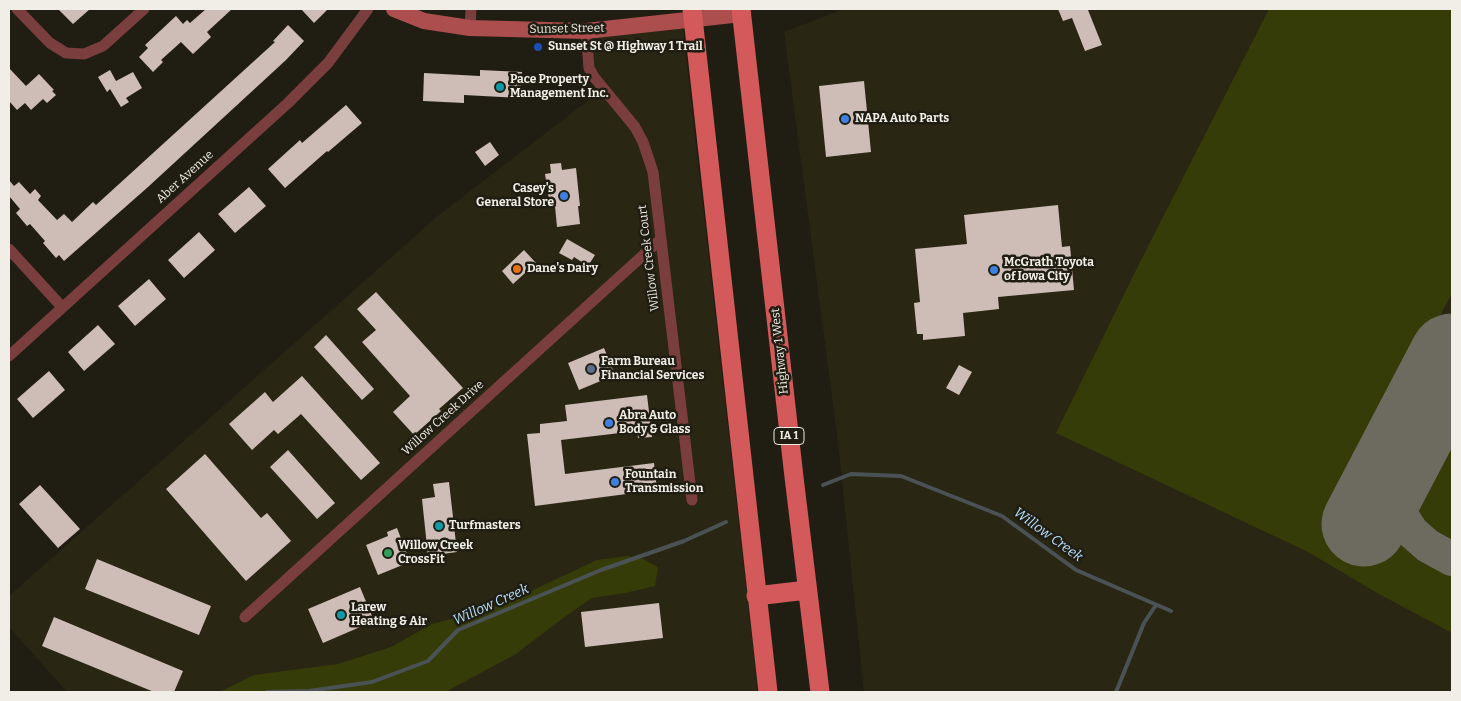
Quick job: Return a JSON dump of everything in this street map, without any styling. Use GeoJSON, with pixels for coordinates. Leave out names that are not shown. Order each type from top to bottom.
{"type":"FeatureCollection","features":[{"type":"Feature","properties":{"kind":"main road","name":"Highway 1 West"},"geometry":{"type":"LineString","coordinates":[[742,11],[820,692]]}},
{"type":"Feature","properties":{"kind":"main road"},"geometry":{"type":"LineString","coordinates":[[693,14],[768,692]]}},
{"type":"Feature","properties":{"kind":"main road"},"geometry":{"type":"LineString","coordinates":[[756,596],[807,590]]}},
{"type":"Feature","properties":{"kind":"street"},"geometry":{"type":"LineString","coordinates":[[17,9],[50,43],[66,53],[84,54],[103,46],[144,9]]}},
{"type":"Feature","properties":{"kind":"street","name":"Aber Avenue"},"geometry":{"type":"LineString","coordinates":[[9,356],[288,104],[328,63],[368,9]]}},
{"type":"Feature","properties":{"kind":"street","name":"Sunset Street"},"geometry":{"type":"LineString","coordinates":[[394,9],[424,21],[470,28],[586,31],[693,14],[742,11]]}},
{"type":"Feature","properties":{"kind":"street"},"geometry":{"type":"LineString","coordinates":[[470,28],[471,9]]}},
{"type":"Feature","properties":{"kind":"street","name":"Willow Creek Court"},"geometry":{"type":"LineString","coordinates":[[586,31],[589,68],[594,77],[635,127],[649,156],[653,172],[692,500]]}},
{"type":"Feature","properties":{"kind":"street","name":"Willow Creek Drive"},"geometry":{"type":"LineString","coordinates":[[245,617],[661,239]]}},
{"type":"Feature","properties":{"kind":"street"},"geometry":{"type":"LineString","coordinates":[[9,250],[62,307]]}},
{"type":"Feature","properties":{"kind":"shaded area"},"geometry":{"type":"Polygon","coordinates":[[[844,9],[1452,9],[1452,692],[864,692],[838,442],[784,32],[844,9]]]}},
{"type":"Feature","properties":{"kind":"shaded area"},"geometry":{"type":"Polygon","coordinates":[[[682,21],[758,692],[67,692],[9,627],[9,596],[439,215],[603,89],[594,77],[586,31],[682,21]]]}},
{"type":"Feature","properties":{"kind":"green space"},"geometry":{"type":"Polygon","coordinates":[[[1269,9],[1452,9],[1452,293],[1338,510],[1452,570],[1452,633],[1379,594],[1308,552],[1056,433],[1137,268],[1269,9]]]}},
{"type":"Feature","properties":{"kind":"green space"},"geometry":{"type":"Polygon","coordinates":[[[1452,419],[1452,547],[1427,533],[1414,508],[1415,491],[1452,419]]]}},
{"type":"Feature","properties":{"kind":"green space"},"geometry":{"type":"Polygon","coordinates":[[[628,556],[643,559],[658,567],[655,586],[592,598],[516,654],[447,692],[219,692],[254,675],[338,664],[391,647],[432,624],[501,605],[597,560],[628,556]]]}},
{"type":"Feature","properties":{"kind":"building"},"geometry":{"type":"Polygon","coordinates":[[[58,9],[90,9],[73,24],[58,9]]]}},
{"type":"Feature","properties":{"kind":"building"},"geometry":{"type":"Polygon","coordinates":[[[206,9],[232,9],[207,32],[211,37],[193,54],[181,42],[161,60],[163,62],[153,72],[139,57],[148,48],[145,45],[176,16],[183,24],[187,20],[190,23],[206,9]]]}},
{"type":"Feature","properties":{"kind":"building"},"geometry":{"type":"Polygon","coordinates":[[[301,9],[328,9],[314,23],[301,9]]]}},
{"type":"Feature","properties":{"kind":"building"},"geometry":{"type":"Polygon","coordinates":[[[1058,9],[1092,9],[1088,10],[1102,45],[1085,51],[1072,18],[1063,21],[1058,9]]]}},
{"type":"Feature","properties":{"kind":"building"},"geometry":{"type":"Polygon","coordinates":[[[288,25],[304,41],[286,60],[148,187],[64,261],[59,255],[56,258],[43,243],[45,241],[30,224],[27,226],[16,213],[20,209],[9,196],[9,180],[14,186],[19,182],[30,194],[35,189],[41,196],[38,200],[57,220],[64,214],[72,222],[93,202],[96,205],[275,42],[273,41],[288,25]]]}},
{"type":"Feature","properties":{"kind":"building"},"geometry":{"type":"Polygon","coordinates":[[[9,68],[26,86],[39,74],[54,90],[52,91],[56,95],[47,103],[43,99],[31,110],[25,103],[17,110],[9,101],[9,68]]]}},
{"type":"Feature","properties":{"kind":"building"},"geometry":{"type":"Polygon","coordinates":[[[110,70],[116,81],[133,72],[142,88],[126,98],[129,102],[121,107],[110,89],[107,92],[98,77],[110,70]]]}},
{"type":"Feature","properties":{"kind":"building"},"geometry":{"type":"Polygon","coordinates":[[[480,70],[522,72],[520,98],[464,95],[464,103],[423,101],[424,73],[480,76],[480,70]]]}},
{"type":"Feature","properties":{"kind":"building","name":"NAPA Auto Parts"},"geometry":{"type":"Polygon","coordinates":[[[864,81],[871,152],[826,157],[819,86],[864,81]]]}},
{"type":"Feature","properties":{"kind":"building"},"geometry":{"type":"Polygon","coordinates":[[[346,105],[362,123],[285,188],[268,169],[300,140],[302,143],[346,105]]]}},
{"type":"Feature","properties":{"kind":"building"},"geometry":{"type":"Polygon","coordinates":[[[490,142],[499,155],[485,166],[475,152],[490,142]]]}},
{"type":"Feature","properties":{"kind":"building","name":"Casey's General Store"},"geometry":{"type":"Polygon","coordinates":[[[561,163],[562,170],[576,168],[580,224],[557,227],[555,206],[550,206],[545,174],[551,173],[550,164],[561,163]]]}},
{"type":"Feature","properties":{"kind":"building"},"geometry":{"type":"Polygon","coordinates":[[[249,187],[266,206],[235,233],[218,214],[249,187]]]}},
{"type":"Feature","properties":{"kind":"building","name":"McGrath Toyota of Iowa City"},"geometry":{"type":"Polygon","coordinates":[[[1058,205],[1062,247],[1070,246],[1074,290],[998,297],[999,309],[963,313],[965,336],[923,340],[923,334],[917,334],[914,303],[920,302],[915,249],[967,244],[964,215],[1058,205]]]}},
{"type":"Feature","properties":{"kind":"building"},"geometry":{"type":"Polygon","coordinates":[[[199,232],[215,250],[184,278],[168,260],[199,232]]]}},
{"type":"Feature","properties":{"kind":"building"},"geometry":{"type":"Polygon","coordinates":[[[567,239],[595,255],[588,266],[574,257],[572,260],[559,253],[567,239]]]}},
{"type":"Feature","properties":{"kind":"building","name":"Dane's Dairy"},"geometry":{"type":"Polygon","coordinates":[[[524,250],[536,263],[513,284],[502,271],[524,250]]]}},
{"type":"Feature","properties":{"kind":"building"},"geometry":{"type":"Polygon","coordinates":[[[149,279],[166,299],[135,326],[118,306],[149,279]]]}},
{"type":"Feature","properties":{"kind":"building"},"geometry":{"type":"Polygon","coordinates":[[[376,292],[463,388],[414,435],[393,412],[410,396],[362,342],[376,330],[357,309],[376,292]]]}},
{"type":"Feature","properties":{"kind":"building"},"geometry":{"type":"Polygon","coordinates":[[[98,325],[115,344],[84,371],[68,352],[98,325]]]}},
{"type":"Feature","properties":{"kind":"building"},"geometry":{"type":"Polygon","coordinates":[[[326,335],[374,389],[362,400],[314,347],[326,335]]]}},
{"type":"Feature","properties":{"kind":"building","name":"Farm Bureau Financial Services"},"geometry":{"type":"Polygon","coordinates":[[[604,348],[615,375],[579,390],[568,363],[604,348]]]}},
{"type":"Feature","properties":{"kind":"building"},"geometry":{"type":"Polygon","coordinates":[[[959,365],[972,372],[959,395],[946,388],[959,365]]]}},
{"type":"Feature","properties":{"kind":"building"},"geometry":{"type":"Polygon","coordinates":[[[49,371],[65,390],[33,418],[17,399],[49,371]]]}},
{"type":"Feature","properties":{"kind":"building"},"geometry":{"type":"Polygon","coordinates":[[[302,376],[380,463],[361,480],[301,414],[278,434],[274,430],[252,450],[229,424],[265,392],[273,402],[302,376]]]}},
{"type":"Feature","properties":{"kind":"building"},"geometry":{"type":"Polygon","coordinates":[[[647,395],[652,437],[638,438],[637,431],[561,440],[565,474],[654,463],[657,490],[535,506],[527,434],[540,433],[540,424],[567,421],[565,405],[647,395]]]}},
{"type":"Feature","properties":{"kind":"building"},"geometry":{"type":"Polygon","coordinates":[[[288,450],[335,503],[317,519],[270,467],[288,450]]]}},
{"type":"Feature","properties":{"kind":"building"},"geometry":{"type":"Polygon","coordinates":[[[205,454],[261,518],[267,513],[291,541],[246,581],[166,489],[205,454]]]}},
{"type":"Feature","properties":{"kind":"building","name":"Turfmasters"},"geometry":{"type":"Polygon","coordinates":[[[449,482],[457,552],[428,556],[422,499],[435,497],[433,484],[449,482]]]}},
{"type":"Feature","properties":{"kind":"building"},"geometry":{"type":"Polygon","coordinates":[[[40,485],[80,529],[58,548],[19,504],[40,485]]]}},
{"type":"Feature","properties":{"kind":"building","name":"Willow Creek CrossFit"},"geometry":{"type":"Polygon","coordinates":[[[397,528],[410,562],[378,575],[366,545],[388,536],[387,532],[397,528]]]}},
{"type":"Feature","properties":{"kind":"building"},"geometry":{"type":"Polygon","coordinates":[[[97,559],[211,606],[199,635],[85,589],[97,559]]]}},
{"type":"Feature","properties":{"kind":"building","name":"Larew Heating & Air"},"geometry":{"type":"Polygon","coordinates":[[[360,587],[374,621],[323,643],[308,609],[360,587]]]}},
{"type":"Feature","properties":{"kind":"building"},"geometry":{"type":"Polygon","coordinates":[[[659,603],[663,638],[585,647],[581,612],[659,603]]]}},
{"type":"Feature","properties":{"kind":"building"},"geometry":{"type":"Polygon","coordinates":[[[54,617],[183,671],[174,692],[154,692],[42,646],[54,617]]]}},
{"type":"Feature","properties":{"kind":"waterway","name":"Willow Creek"},"geometry":{"type":"LineString","coordinates":[[823,485],[851,474],[901,476],[1002,516],[1076,570],[1171,611]]}},
{"type":"Feature","properties":{"kind":"waterway","name":"Willow Creek"},"geometry":{"type":"LineString","coordinates":[[267,692],[309,691],[372,682],[428,661],[458,630],[601,570],[684,541],[726,522]]}},
{"type":"Feature","properties":{"kind":"waterway"},"geometry":{"type":"LineString","coordinates":[[1116,692],[1144,623],[1156,605]]}},
{"type":"Feature","properties":{"kind":"taxiway"},"geometry":{"type":"LineString","coordinates":[[1385,483],[1412,532],[1428,546],[1452,559]]}},
{"type":"Feature","properties":{"kind":"runway"},"geometry":{"type":"LineString","coordinates":[[1364,524],[1452,356]]}},
{"type":"Feature","properties":{"kind":"place","name":"Sunset St @ Highway 1 Trail"},"geometry":{"type":"Point","coordinates":[538,47]}},
{"type":"Feature","properties":{"kind":"place","name":"Pace Property Management Inc."},"geometry":{"type":"Point","coordinates":[500,87]}},
{"type":"Feature","properties":{"kind":"place","name":"NAPA Auto Parts"},"geometry":{"type":"Point","coordinates":[845,119]}},
{"type":"Feature","properties":{"kind":"place","name":"Casey's General Store"},"geometry":{"type":"Point","coordinates":[564,196]}},
{"type":"Feature","properties":{"kind":"place","name":"Dane's Dairy"},"geometry":{"type":"Point","coordinates":[517,269]}},
{"type":"Feature","properties":{"kind":"place","name":"McGrath Toyota of Iowa City"},"geometry":{"type":"Point","coordinates":[994,270]}},
{"type":"Feature","properties":{"kind":"place","name":"Farm Bureau Financial Services"},"geometry":{"type":"Point","coordinates":[591,369]}},
{"type":"Feature","properties":{"kind":"place","name":"Abra Auto Body & Glass"},"geometry":{"type":"Point","coordinates":[609,423]}},
{"type":"Feature","properties":{"kind":"place","name":"Fountain Transmission"},"geometry":{"type":"Point","coordinates":[615,482]}},
{"type":"Feature","properties":{"kind":"place","name":"Turfmasters"},"geometry":{"type":"Point","coordinates":[439,526]}},
{"type":"Feature","properties":{"kind":"place","name":"Willow Creek CrossFit"},"geometry":{"type":"Point","coordinates":[388,553]}},
{"type":"Feature","properties":{"kind":"place","name":"Larew Heating & Air"},"geometry":{"type":"Point","coordinates":[341,615]}}]}
